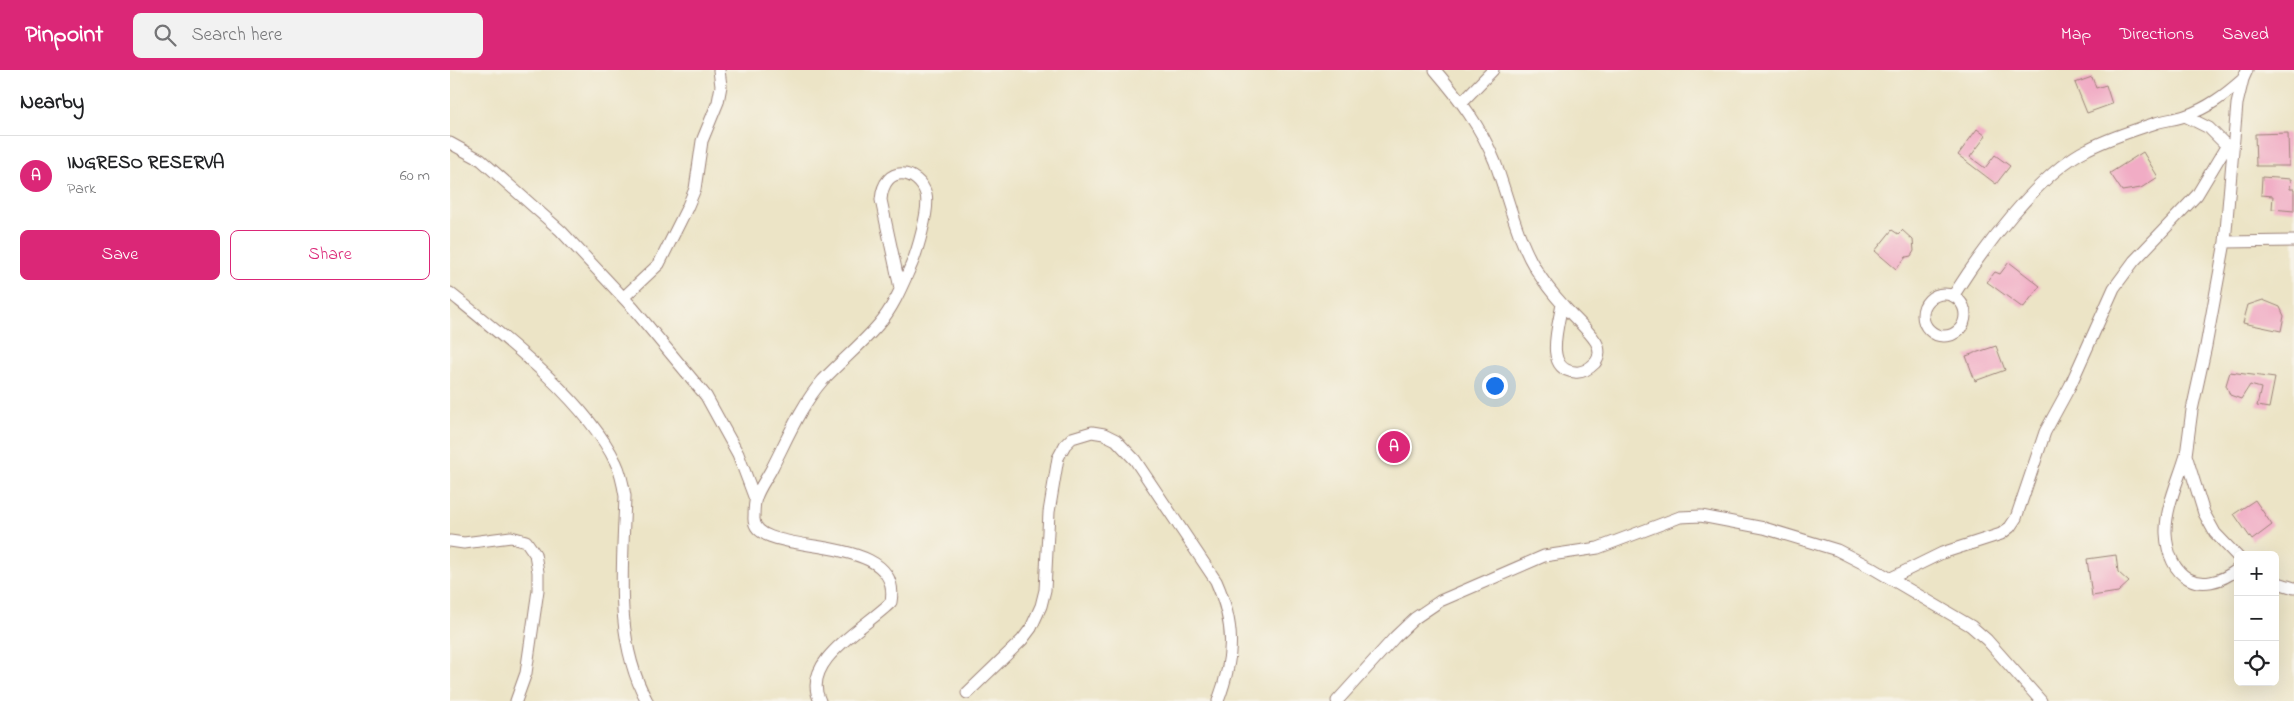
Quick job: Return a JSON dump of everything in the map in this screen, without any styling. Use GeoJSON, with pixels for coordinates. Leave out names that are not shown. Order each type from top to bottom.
{"type":"FeatureCollection","features":[{"type":"Feature","properties":{"kind":"street"},"geometry":{"type":"LineString","coordinates":[[624,298],[659,264],[687,208],[694,189],[702,141],[718,102],[721,86],[719,70]]}},
{"type":"Feature","properties":{"kind":"street"},"geometry":{"type":"LineString","coordinates":[[1435,70],[1462,102],[1494,160],[1527,252],[1536,269],[1562,304],[1596,343],[1599,352],[1597,360],[1584,372],[1563,369],[1557,360],[1555,347],[1562,304]]}},
{"type":"Feature","properties":{"kind":"street"},"geometry":{"type":"LineString","coordinates":[[1462,102],[1492,70]]}},
{"type":"Feature","properties":{"kind":"street"},"geometry":{"type":"LineString","coordinates":[[1953,296],[1965,277],[2018,209],[2066,162],[2088,149],[2157,122],[2185,116],[2222,98],[2245,75]]}},
{"type":"Feature","properties":{"kind":"street"},"geometry":{"type":"LineString","coordinates":[[2234,572],[2220,581],[2206,584],[2194,582],[2183,575],[2170,556],[2166,533],[2167,518],[2186,455],[2192,410],[2206,346],[2224,242],[2230,150],[2237,104],[2245,75]]}},
{"type":"Feature","properties":{"kind":"street"},"geometry":{"type":"LineString","coordinates":[[2185,116],[2209,128],[2230,150]]}},
{"type":"Feature","properties":{"kind":"street"},"geometry":{"type":"LineString","coordinates":[[450,143],[481,160],[562,231],[624,298],[706,396],[738,454],[755,499],[754,521],[759,529],[773,538],[868,559],[886,570],[893,591],[891,602],[829,655],[816,678],[816,687],[820,701]]}},
{"type":"Feature","properties":{"kind":"street"},"geometry":{"type":"LineString","coordinates":[[1891,578],[1942,553],[2001,534],[2010,527],[2016,518],[2045,432],[2070,386],[2114,288],[2128,268],[2196,195],[2230,150]]}},
{"type":"Feature","properties":{"kind":"street"},"geometry":{"type":"LineString","coordinates":[[755,499],[811,397],[822,382],[880,323],[900,288],[920,242],[927,197],[924,189],[916,180],[902,174],[892,174],[882,188],[881,200],[900,288]]}},
{"type":"Feature","properties":{"kind":"street"},"geometry":{"type":"LineString","coordinates":[[2224,242],[2294,241]]}},
{"type":"Feature","properties":{"kind":"street"},"geometry":{"type":"LineString","coordinates":[[450,293],[510,342],[575,405],[603,441],[616,463],[623,481],[625,496],[623,620],[629,655],[647,701]]}},
{"type":"Feature","properties":{"kind":"street"},"geometry":{"type":"LineString","coordinates":[[967,693],[1022,640],[1031,628],[1045,590],[1049,512],[1058,458],[1064,445],[1072,438],[1092,432],[1104,434],[1116,440],[1135,460],[1216,580],[1225,602],[1230,622],[1229,665],[1218,701]]}},
{"type":"Feature","properties":{"kind":"street"},"geometry":{"type":"LineString","coordinates":[[2186,455],[2204,514],[2215,533],[2234,553]]}},
{"type":"Feature","properties":{"kind":"street"},"geometry":{"type":"LineString","coordinates":[[1337,701],[1396,637],[1416,618],[1440,601],[1544,556],[1598,548],[1680,517],[1701,516],[1764,528],[1837,550],[1891,578],[1947,611],[1987,640],[2041,701]]}},
{"type":"Feature","properties":{"kind":"street"},"geometry":{"type":"LineString","coordinates":[[450,540],[464,544],[510,537],[526,540],[535,554],[538,590],[526,673],[516,701]]}},
{"type":"Feature","properties":{"kind":"street"},"geometry":{"type":"LineString","coordinates":[[2279,583],[2294,588]]}},
{"type":"Feature","properties":{"kind":"building"},"geometry":{"type":"Polygon","coordinates":[[[2092,77],[2096,88],[2106,85],[2112,104],[2087,113],[2075,83],[2092,77]]]}},
{"type":"Feature","properties":{"kind":"building"},"geometry":{"type":"Polygon","coordinates":[[[1977,129],[1986,136],[1970,157],[1985,168],[1995,155],[2010,166],[1996,184],[1958,155],[1977,129]]]}},
{"type":"Feature","properties":{"kind":"building"},"geometry":{"type":"Polygon","coordinates":[[[2288,133],[2289,166],[2256,166],[2255,134],[2288,133]]]}},
{"type":"Feature","properties":{"kind":"building"},"geometry":{"type":"Polygon","coordinates":[[[2143,152],[2158,177],[2141,188],[2122,191],[2110,173],[2143,152]]]}},
{"type":"Feature","properties":{"kind":"building"},"geometry":{"type":"Polygon","coordinates":[[[2262,177],[2291,179],[2290,189],[2294,189],[2294,211],[2272,209],[2273,196],[2261,195],[2262,177]]]}},
{"type":"Feature","properties":{"kind":"building"},"geometry":{"type":"Polygon","coordinates":[[[1892,230],[1898,234],[1902,230],[1913,240],[1914,251],[1896,269],[1875,251],[1892,230]]]}},
{"type":"Feature","properties":{"kind":"building"},"geometry":{"type":"Polygon","coordinates":[[[2009,262],[2040,286],[2023,308],[1987,282],[1995,272],[2000,274],[2009,262]]]}},
{"type":"Feature","properties":{"kind":"building"},"geometry":{"type":"Polygon","coordinates":[[[2263,300],[2280,307],[2284,316],[2281,331],[2243,323],[2248,305],[2263,300]]]}},
{"type":"Feature","properties":{"kind":"building"},"geometry":{"type":"Polygon","coordinates":[[[1996,346],[2005,370],[1975,381],[1966,356],[1996,346]]]}},
{"type":"Feature","properties":{"kind":"building"},"geometry":{"type":"Polygon","coordinates":[[[2230,372],[2275,378],[2269,408],[2257,406],[2261,388],[2250,385],[2241,399],[2230,395],[2226,385],[2230,372]]]}},
{"type":"Feature","properties":{"kind":"building"},"geometry":{"type":"Polygon","coordinates":[[[2255,500],[2272,525],[2252,540],[2234,514],[2255,500]]]}},
{"type":"Feature","properties":{"kind":"building"},"geometry":{"type":"Polygon","coordinates":[[[2116,555],[2118,572],[2129,582],[2118,592],[2092,596],[2087,559],[2116,555]]]}},
{"type":"Feature","properties":{"kind":"place","name":"INGRESO RESERVA"},"geometry":{"type":"Point","coordinates":[1394,447]}}]}
